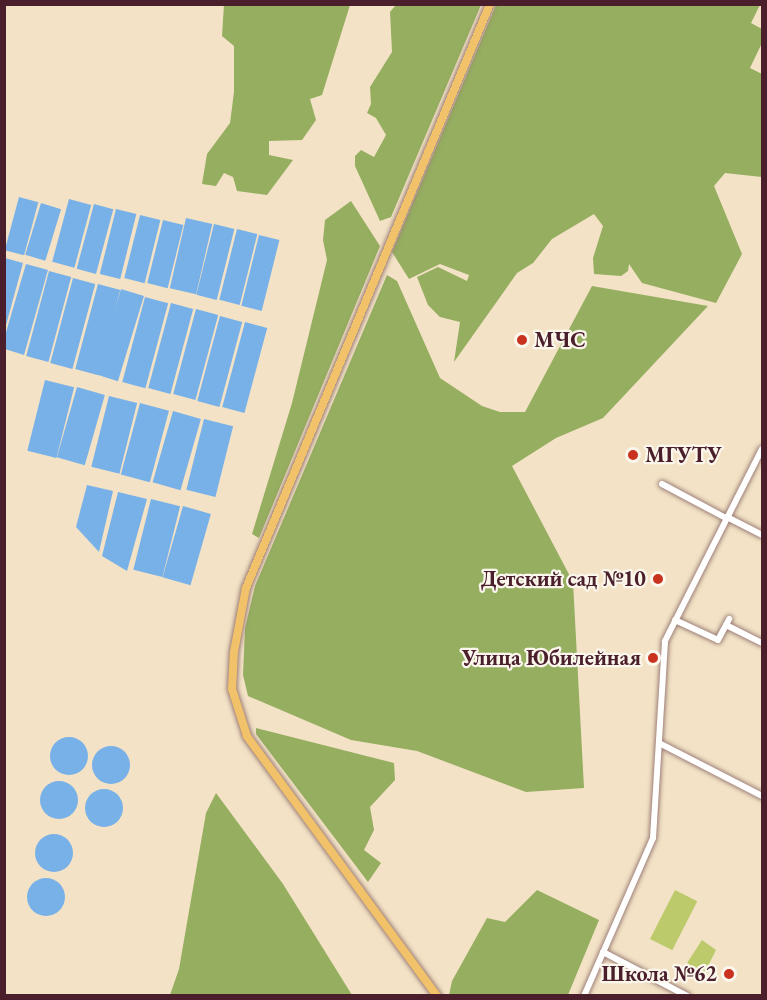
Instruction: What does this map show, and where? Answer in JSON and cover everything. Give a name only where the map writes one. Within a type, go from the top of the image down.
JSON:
[{"type":"main road","points":[[436,996],[247,736],[232,690],[234,652],[250,578],[490,4]]},
{"type":"street","points":[[584,996],[653,838],[661,744],[663,648],[762,449]]},
{"type":"street","points":[[662,484],[762,536]]},
{"type":"street","points":[[675,620],[718,640],[728,622],[762,643]]},
{"type":"street","points":[[661,744],[762,796]]},
{"type":"street","points":[[603,952],[687,996]]},
{"type":"green space","points":[[224,4],[350,5],[322,95],[310,99],[316,120],[302,140],[269,141],[269,155],[293,160],[267,195],[237,191],[233,177],[224,173],[216,186],[202,184],[207,154],[230,123],[234,92],[234,46],[222,36]]},
{"type":"green space","points":[[396,5],[481,5],[391,217],[380,221],[355,166],[355,156],[361,150],[374,157],[386,135],[376,118],[367,113],[371,104],[370,87],[392,52],[390,12]]},
{"type":"green space","points":[[496,5],[760,5],[751,23],[762,29],[762,43],[750,68],[762,74],[762,177],[725,173],[714,186],[742,254],[716,303],[642,283],[629,264],[628,271],[621,276],[594,274],[593,258],[603,226],[594,214],[552,239],[533,263],[517,273],[454,362],[460,322],[440,317],[428,305],[417,277],[438,267],[467,281],[469,275],[440,264],[409,279],[392,252]]},
{"type":"green space","points":[[351,201],[380,246],[259,538],[252,534],[292,403],[327,260],[323,240],[325,220]]},
{"type":"green space","points":[[387,275],[397,281],[440,378],[482,406],[500,412],[525,412],[592,286],[708,306],[603,418],[556,438],[512,466],[573,582],[584,788],[526,792],[417,751],[351,740],[248,696],[243,675],[245,628],[255,586]]},
{"type":"green space","points":[[256,728],[394,763],[395,780],[370,807],[374,830],[364,850],[381,863],[368,882],[256,734]]},
{"type":"green space","points":[[216,793],[283,884],[352,995],[170,995],[179,969],[206,813]]},
{"type":"green space","points":[[537,890],[599,920],[568,995],[449,995],[452,981],[487,918],[505,922]]},
{"type":"green space","points":[[675,890],[697,901],[672,950],[650,939]]},
{"type":"green space","points":[[702,940],[716,950],[704,974],[687,963]]},
{"type":"water","points":[[19,197],[38,202],[24,255],[5,250]]},
{"type":"water","points":[[69,199],[91,205],[74,268],[52,262]]},
{"type":"water","points":[[41,203],[61,209],[45,261],[25,255]]},
{"type":"water","points":[[94,204],[113,209],[96,274],[77,269]]},
{"type":"water","points":[[116,209],[136,214],[120,279],[100,274]]},
{"type":"water","points":[[140,215],[160,220],[145,283],[124,278]]},
{"type":"water","points":[[186,218],[212,224],[196,294],[170,288]]},
{"type":"water","points":[[163,220],[183,225],[168,288],[147,283]]},
{"type":"water","points":[[214,224],[234,229],[217,300],[196,295]]},
{"type":"water","points":[[237,229],[257,234],[240,305],[219,300]]},
{"type":"water","points":[[259,235],[279,240],[262,311],[241,306]]},
{"type":"water","points":[[4,258],[23,263],[5,329]]},
{"type":"water","points":[[26,264],[48,270],[24,355],[5,349],[4,339]]},
{"type":"water","points":[[49,271],[71,277],[48,362],[26,356]]},
{"type":"water","points":[[73,278],[95,284],[72,369],[50,363]]},
{"type":"water","points":[[98,284],[120,290],[97,375],[75,369]]},
{"type":"water","points":[[121,289],[144,296],[118,381],[95,374]]},
{"type":"water","points":[[145,297],[168,303],[145,388],[122,382]]},
{"type":"water","points":[[171,303],[193,309],[170,394],[148,388]]},
{"type":"water","points":[[196,309],[218,315],[195,400],[173,394]]},
{"type":"water","points":[[220,316],[242,322],[219,407],[197,401]]},
{"type":"water","points":[[245,322],[267,328],[244,413],[222,407]]},
{"type":"water","points":[[45,380],[74,387],[56,458],[27,451]]},
{"type":"water","points":[[77,387],[105,395],[85,465],[57,457]]},
{"type":"water","points":[[109,396],[137,403],[119,474],[91,467]]},
{"type":"water","points":[[140,403],[169,411],[150,482],[121,474]]},
{"type":"water","points":[[173,411],[201,419],[180,490],[153,482]]},
{"type":"water","points":[[204,419],[233,426],[215,497],[186,490]]},
{"type":"water","points":[[87,485],[113,491],[99,552],[76,527]]},
{"type":"water","points":[[118,492],[147,499],[127,571],[102,556]]},
{"type":"water","points":[[151,499],[180,506],[162,577],[133,570]]},
{"type":"water","points":[[183,506],[211,514],[190,585],[163,577]]},
{"type":"water","points":[[69,737],[82,743],[88,756],[82,769],[69,775],[56,769],[50,756],[56,743]]},
{"type":"water","points":[[111,746],[124,752],[130,765],[124,778],[111,784],[98,778],[92,765],[98,752]]},
{"type":"water","points":[[59,781],[72,787],[78,800],[72,813],[59,819],[46,813],[40,800],[46,787]]},
{"type":"water","points":[[104,789],[117,795],[123,808],[117,821],[104,827],[91,821],[85,808],[91,795]]},
{"type":"water","points":[[54,834],[67,840],[73,853],[67,866],[54,872],[41,866],[35,853],[41,840]]},
{"type":"water","points":[[46,878],[59,884],[65,897],[59,910],[46,916],[33,910],[27,897],[33,884]]},
{"type":"place","name":"МЧС","points":[[522,340]]},
{"type":"place","name":"МГУТУ","points":[[633,455]]},
{"type":"place","name":"Детский сад №10","points":[[658,579]]},
{"type":"place","name":"Улица Юбилейная","points":[[653,658]]},
{"type":"place","name":"Школа №62","points":[[729,974]]}]
